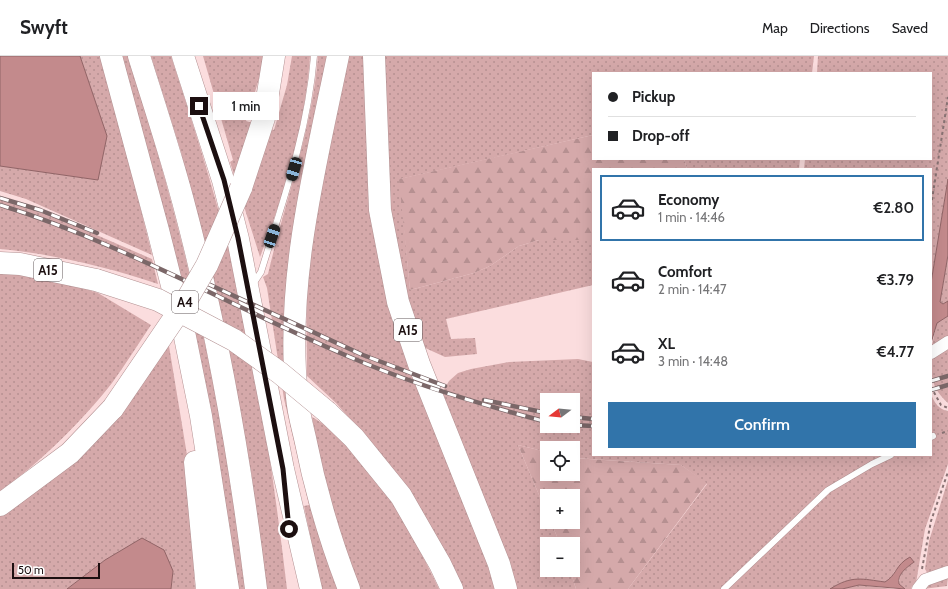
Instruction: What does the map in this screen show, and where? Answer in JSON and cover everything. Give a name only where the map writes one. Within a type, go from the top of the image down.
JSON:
[{"type":"highway","points":[[111,56],[185,337],[202,424],[228,589]]},
{"type":"highway","points":[[139,56],[183,201],[217,349],[234,438],[256,589]]},
{"type":"highway","points":[[183,56],[224,180],[238,238],[283,469],[311,589]]},
{"type":"highway","name":"A4","points":[[0,505],[70,453],[113,408],[186,301],[206,265],[241,188],[264,118],[274,56]]},
{"type":"highway","points":[[338,56],[315,166],[303,235],[296,288],[295,353],[297,397],[311,467],[337,558],[349,589]]},
{"type":"highway","name":"A15","points":[[374,56],[380,210],[398,302],[419,364],[499,564],[506,589]]},
{"type":"highway","name":"A15","points":[[0,262],[20,264],[96,280],[158,300],[234,340],[280,373],[327,412],[354,438],[401,496],[440,564],[452,589]]},
{"type":"highway","points":[[185,337],[207,589]]},
{"type":"highway","points":[[283,469],[296,589]]},
{"type":"street","points":[[932,352],[948,342]]},
{"type":"street","points":[[922,584],[948,572]]},
{"type":"lane","points":[[248,291],[261,272],[294,169],[309,98],[314,56]]},
{"type":"lane","points":[[724,589],[828,490],[872,464],[889,456]]},
{"type":"path","points":[[932,200],[948,97]]},
{"type":"path","points":[[932,389],[941,406],[948,408]]},
{"type":"path","points":[[922,584],[921,573],[926,542],[948,472]]},
{"type":"green space","points":[[0,56],[101,56],[108,76],[152,255],[26,199],[0,191]]},
{"type":"green space","points":[[118,56],[130,56],[183,248],[203,332],[220,418],[246,589],[233,589]]},
{"type":"green space","points":[[151,56],[171,56],[203,158],[232,262],[250,343],[271,466],[287,589],[267,589],[251,471],[181,152]]},
{"type":"green space","points":[[203,56],[266,56],[246,121],[274,130],[287,85],[292,56],[310,56],[304,108],[299,133],[278,208],[260,257],[230,162],[233,160]]},
{"type":"green space","points":[[318,56],[334,56],[292,347],[345,589],[321,589],[304,506],[309,505],[284,399],[267,288],[263,277],[268,274],[304,139],[315,84]]},
{"type":"green space","points":[[349,56],[369,56],[379,230],[500,589],[460,589],[368,440],[336,403],[307,376],[307,296],[312,243],[321,189]]},
{"type":"green space","points":[[383,56],[814,56],[812,72],[592,72],[592,135],[400,179],[410,290],[474,273],[490,266],[519,246],[539,240],[592,240],[592,285],[446,319],[451,339],[475,338],[477,354],[445,357],[421,346],[407,297],[394,232],[390,203]]},
{"type":"green space","points":[[818,56],[948,56],[948,179],[932,277],[932,168],[804,168],[805,160],[932,160],[932,72],[817,72]]},
{"type":"green space","points":[[592,135],[592,160],[684,160],[687,168],[592,168],[592,240],[539,240],[519,246],[490,266],[474,273],[410,290],[399,179]]},
{"type":"green space","points":[[684,160],[800,160],[799,168],[687,168]]},
{"type":"green space","points":[[0,198],[48,214],[152,259],[158,284],[80,262],[40,254],[0,249]]},
{"type":"green space","points":[[948,255],[948,301],[943,304],[940,302]]},
{"type":"green space","points":[[0,272],[53,279],[98,293],[151,325],[112,383],[87,412],[45,455],[0,491]]},
{"type":"green space","points":[[948,316],[948,339],[932,348],[932,345],[937,323]]},
{"type":"green space","points":[[168,340],[188,461],[195,589],[171,589],[173,571],[105,560],[67,589],[0,589],[0,515]]},
{"type":"green space","points":[[948,347],[948,403],[939,393],[934,383],[932,377],[932,356]]},
{"type":"green space","points":[[578,359],[592,362],[592,456],[932,456],[932,396],[937,405],[948,411],[948,464],[925,529],[916,583],[911,589],[905,589],[899,584],[901,572],[914,562],[910,557],[894,572],[891,579],[885,583],[870,580],[851,580],[830,589],[628,589],[707,484],[681,465],[580,458],[580,441],[540,441],[540,450],[518,445],[540,497],[540,529],[554,529],[557,537],[540,537],[540,577],[572,577],[576,589],[514,589],[439,398],[449,381],[458,373],[509,362]]},
{"type":"green space","points":[[312,417],[332,431],[351,449],[369,470],[386,494],[416,543],[439,589],[359,589],[332,504]]},
{"type":"green space","points":[[518,445],[540,450],[540,481],[580,481],[580,458],[681,465],[707,483],[628,589],[576,589],[572,577],[580,577],[580,537],[557,537],[554,529],[580,529],[580,489],[540,489],[540,497]]},
{"type":"green space","points":[[948,480],[948,569],[929,576],[925,569],[929,541]]},
{"type":"green space","points":[[948,577],[947,586],[923,589],[923,587]]},
{"type":"green space","points":[[859,585],[894,589],[842,589]]},
{"type":"shaded area","points":[[0,56],[80,56],[107,136],[98,180],[0,166]]},
{"type":"shaded area","points":[[948,179],[948,255],[940,302],[943,304],[948,301],[948,316],[937,323],[932,340],[932,277]]},
{"type":"shaded area","points":[[142,538],[164,550],[173,571],[171,589],[67,589],[105,560]]},
{"type":"shaded area","points":[[910,557],[914,562],[899,577],[899,584],[905,589],[859,585],[842,589],[830,589],[845,582],[857,579],[885,582],[892,576],[901,563]]},
{"type":"railway","points":[[0,198],[40,210],[97,233]]},
{"type":"railway","points":[[0,205],[46,221],[136,258],[312,341],[357,360],[403,378],[451,394],[540,420]]},
{"type":"railway","points":[[206,283],[363,355],[445,386]]},
{"type":"railway","points":[[932,381],[948,376]]},
{"type":"railway","points":[[932,390],[948,385]]},
{"type":"railway","points":[[484,400],[540,412]]},
{"type":"railway","points":[[580,418],[592,419]]},
{"type":"railway","points":[[580,425],[592,426]]},
{"type":"route","points":[[199,106],[224,180],[238,238],[283,469],[289,529]]}]
